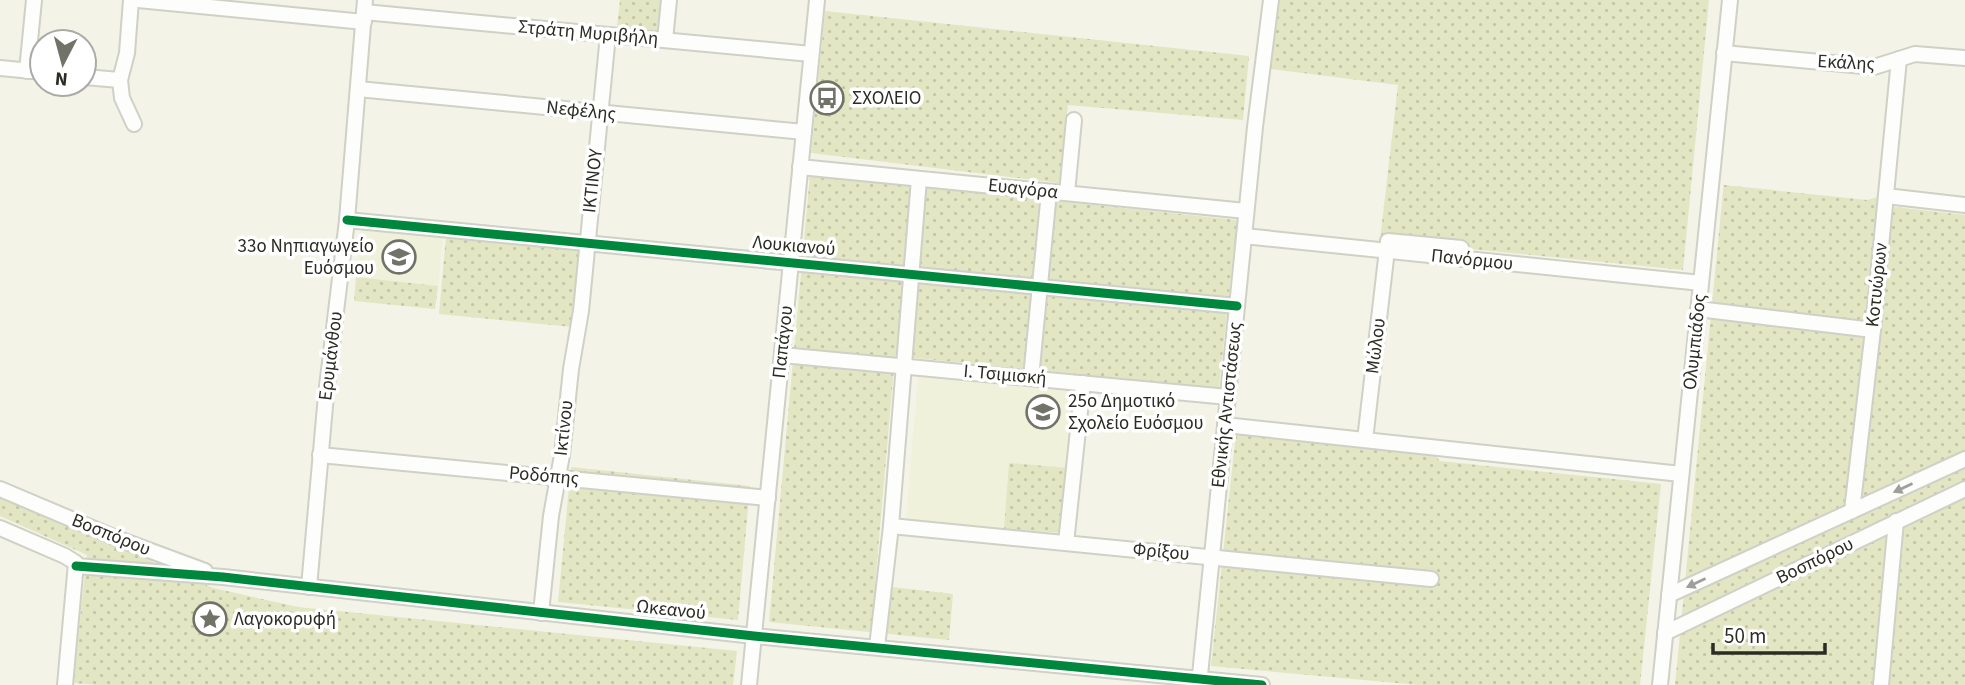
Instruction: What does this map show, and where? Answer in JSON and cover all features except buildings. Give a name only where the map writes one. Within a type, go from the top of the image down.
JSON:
[{"type":"street","points":[[0,68],[26,71],[34,0]]},
{"type":"street","points":[[131,0],[127,53],[120,80],[121,98],[134,124]]},
{"type":"street","name":"Στράτη Μυριβήλη","points":[[138,0],[364,11],[811,54]]},
{"type":"street","points":[[665,40],[669,0]]},
{"type":"street","name":"Παπάγου","points":[[750,685],[817,0]]},
{"type":"street","name":"Εθνικής Αντιστάσεως","points":[[1199,682],[1271,0]]},
{"type":"street","name":"Ολυμπιάδος","points":[[1660,685],[1731,0]]},
{"type":"street","name":"Ερυμάνθου","points":[[309,587],[320,456],[347,220],[364,11]]},
{"type":"street","name":"ΙΚΤΙΝΟΥ","points":[[587,244],[608,35]]},
{"type":"street","name":"Εκάλης","points":[[1724,53],[1874,68],[1920,54],[1965,58]]},
{"type":"street","name":"Κοτυώρων","points":[[1852,511],[1873,330],[1899,59]]},
{"type":"street","points":[[98,78],[120,80]]},
{"type":"street","name":"Νεφέλης","points":[[358,89],[804,132]]},
{"type":"street","points":[[1067,194],[1074,120]]},
{"type":"street","name":"Ευαγόρα","points":[[800,167],[1247,211]]},
{"type":"street","points":[[877,647],[891,527],[919,179]]},
{"type":"street","points":[[1031,377],[1049,192]]},
{"type":"street","points":[[1886,196],[1965,205]]},
{"type":"street","name":"Λουκιανού","points":[[347,220],[1237,306]]},
{"type":"street","name":"Πανόρμου","points":[[1244,236],[1701,284]]},
{"type":"street","name":"Ικτίνου","points":[[541,613],[572,355],[581,311],[587,244]]},
{"type":"street","name":"Μώλου","points":[[1365,440],[1387,252]]},
{"type":"street","points":[[1698,309],[1873,330]]},
{"type":"street","name":"Ι. Τσιμισκή","points":[[782,355],[1228,397]]},
{"type":"street","points":[[1066,543],[1083,383]]},
{"type":"street","points":[[1225,425],[1681,474]]},
{"type":"street","name":"Ροδόπης","points":[[320,456],[768,498]]},
{"type":"street","name":"Βοσπόρου","points":[[1669,595],[1965,459]]},
{"type":"street","name":"Βοσπόρου","points":[[0,489],[116,538],[223,577]]},
{"type":"street","name":"Βοσπόρου","points":[[1665,633],[1965,489]]},
{"type":"street","points":[[1881,685],[1896,521]]},
{"type":"street","name":"Φρίξου","points":[[891,527],[1431,579]]},
{"type":"street","name":"Βοσπόρου","points":[[0,528],[71,561]]},
{"type":"street","points":[[65,685],[71,561]]},
{"type":"street","name":"Ωκεανού","points":[[71,561],[754,636],[1199,682],[1262,685]]},
{"type":"shaded area","points":[[620,0],[665,0],[662,31],[617,27]]},
{"type":"shaded area","points":[[1278,0],[1709,0],[1683,270],[1380,240],[1398,85],[1271,69]]},
{"type":"shaded area","points":[[825,11],[1249,56],[1243,120],[1068,105],[1059,183],[811,153]]},
{"type":"shaded area","points":[[810,175],[1237,220],[1219,388],[895,356],[875,585],[953,594],[949,640],[769,622]]},
{"type":"shaded area","points":[[1724,181],[1724,185],[1867,200],[1878,197],[1878,205],[1965,215],[1965,685],[1675,685]]},
{"type":"shaded area","name":"33ο Νηπιαγωγείο Ευόσμου","points":[[361,229],[443,237],[438,286],[356,277]]},
{"type":"shaded area","points":[[446,236],[581,250],[573,327],[439,314]]},
{"type":"shaded area","points":[[356,277],[438,286],[435,309],[354,301]]},
{"type":"shaded area","points":[[918,377],[1074,392],[1068,468],[1009,464],[1004,529],[906,519]]},
{"type":"shaded area","points":[[1236,432],[1431,451],[1440,461],[1661,484],[1640,685],[1419,685],[1211,666]]},
{"type":"shaded area","points":[[1009,463],[1068,468],[1063,533],[1004,529]]},
{"type":"shaded area","points":[[571,467],[750,486],[738,620],[558,602]]},
{"type":"shaded area","points":[[0,495],[213,588],[298,607],[737,651],[733,685],[73,683],[87,555],[0,516]]},
{"type":"cycle path","points":[[347,220],[1237,306]]},
{"type":"cycle path","points":[[76,566],[223,577],[754,636],[1262,685]]},
{"type":"place","name":"ΣΧΟΛΕΙΟ","points":[[827,98]]},
{"type":"place","name":"33ο Νηπιαγωγείο Ευόσμου","points":[[399,257]]},
{"type":"place","name":"25ο Δημοτικό Σχολείο Ευόσμου","points":[[1043,412]]},
{"type":"place","name":"Λαγοκορυφή","points":[[210,619]]}]
